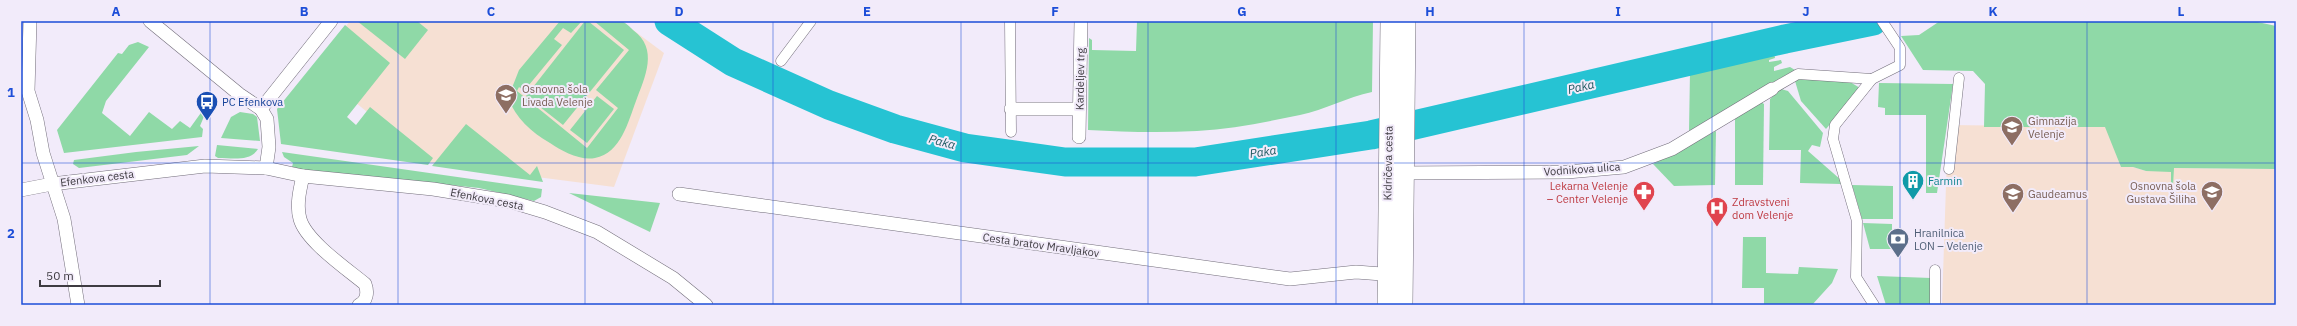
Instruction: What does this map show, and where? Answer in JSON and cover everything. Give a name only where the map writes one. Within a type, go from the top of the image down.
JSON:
[{"type":"main road","name":"Kidričeva cesta","points":[[1390,21],[1397,107]]},
{"type":"main road","name":"Kidričeva cesta","points":[[1387,305],[1395,275],[1397,107],[1406,21]]},
{"type":"main road","name":"Kidričeva cesta","points":[[1395,275],[1403,305]]},
{"type":"street","points":[[21,190],[52,184],[28,90],[30,21]]},
{"type":"street","points":[[150,21],[239,94],[261,109],[267,119],[269,147],[266,168]]},
{"type":"street","points":[[261,109],[331,21]]},
{"type":"street","points":[[781,61],[811,21]]},
{"type":"street","points":[[1010,21],[1011,132]]},
{"type":"street","name":"Kardeljev trg","points":[[1079,137],[1081,21]]},
{"type":"street","points":[[1874,305],[1856,277],[1857,221],[1833,139],[1835,125],[1872,79],[1900,66],[1900,48],[1882,21]]},
{"type":"street","name":"Vodnikova ulica","points":[[1396,173],[1567,172],[1624,167],[1672,149],[1798,74],[1872,79]]},
{"type":"street","points":[[1949,169],[1960,78]]},
{"type":"street","points":[[1010,108],[1079,109]]},
{"type":"street","name":"Efenkova cesta","points":[[78,305],[64,219],[52,184],[205,166],[266,168],[303,176],[433,189],[508,201],[545,212],[597,232],[673,278],[706,305]]},
{"type":"street","points":[[303,176],[298,205],[300,219],[307,233],[320,246],[365,284],[367,289],[366,297],[359,305]]},
{"type":"street","name":"Cesta bratov Mravljakov","points":[[679,194],[1290,279],[1356,272],[1395,275]]},
{"type":"street","points":[[1935,270],[1935,305]]},
{"type":"shaded area","name":"Osnovna šola Livada Velenje","points":[[350,21],[621,21],[664,53],[614,187],[430,163],[313,68]]},
{"type":"shaded area","points":[[1948,125],[2106,127],[2121,167],[2133,167],[2146,171],[2174,168],[2276,169],[2276,305],[1942,305]]},
{"type":"green space","points":[[618,20],[623,22],[641,38],[646,46],[648,64],[646,73],[622,136],[611,150],[604,155],[595,158],[589,159],[571,155],[543,139],[525,124],[515,112],[508,98],[519,70],[560,21],[582,21],[571,33],[563,28],[554,39],[562,45],[524,91],[519,87],[517,91],[587,148],[618,108],[596,90],[629,50],[594,21]]},
{"type":"green space","points":[[357,21],[417,21],[428,30],[405,59]]},
{"type":"green space","points":[[585,21],[588,21],[624,50],[563,125],[526,96]]},
{"type":"green space","points":[[1137,21],[1373,21],[1372,92],[1309,113],[1262,123],[1223,129],[1170,132],[1088,130],[1089,38],[1092,40],[1092,50],[1136,51]]},
{"type":"green space","points":[[1940,21],[2253,21],[2276,26],[2276,191],[2275,169],[2174,168],[2173,186],[2171,186],[2171,172],[2146,171],[2133,167],[2121,167],[2105,127],[1984,127],[1985,84],[1973,71],[1923,70],[1901,36],[1919,35]]},
{"type":"green space","points":[[345,25],[390,63],[347,117],[356,125],[370,107],[433,158],[428,165],[281,144],[277,109]]},
{"type":"green space","points":[[138,42],[149,47],[106,101],[102,113],[130,136],[149,112],[172,129],[180,121],[190,128],[208,103],[210,113],[205,114],[200,126],[203,129],[202,137],[64,153],[57,130],[118,53],[122,54],[129,45]]},
{"type":"green space","points":[[1774,53],[1775,58],[1769,60],[1769,62],[1781,60],[1782,63],[1774,67],[1774,71],[1790,67],[1795,70],[1689,131],[1690,72]]},
{"type":"green space","points":[[1800,77],[1850,82],[1860,88],[1826,129],[1801,101],[1795,81]]},
{"type":"green space","points":[[1879,83],[1953,84],[1937,193],[1926,193],[1926,115],[1885,115],[1885,108],[1878,107]]},
{"type":"green space","points":[[1781,89],[1788,91],[1823,133],[1820,147],[1812,145],[1808,151],[1841,180],[1841,184],[1800,183],[1801,150],[1769,150],[1770,99]]},
{"type":"green space","points":[[597,96],[614,109],[587,143],[570,130]]},
{"type":"green space","points":[[1761,102],[1764,104],[1763,185],[1735,185],[1735,118]]},
{"type":"green space","points":[[240,112],[253,114],[257,117],[260,141],[221,138],[231,117]]},
{"type":"green space","points":[[466,124],[530,175],[537,166],[543,182],[432,166]]},
{"type":"green space","points":[[1716,131],[1715,185],[1674,186],[1653,164]]},
{"type":"green space","points":[[217,145],[258,149],[255,153],[246,158],[218,158],[215,156]]},
{"type":"green space","points":[[199,146],[187,155],[79,168],[73,164],[74,160]]},
{"type":"green space","points":[[282,152],[542,189],[541,197],[534,201],[479,188],[305,170],[292,167],[293,163],[284,157]]},
{"type":"green space","points":[[1852,185],[1893,186],[1893,219],[1862,219]]},
{"type":"green space","points":[[569,193],[660,203],[650,232]]},
{"type":"green space","points":[[1863,223],[1892,224],[1892,249],[1870,249]]},
{"type":"green space","points":[[1743,237],[1766,237],[1766,273],[1798,274],[1799,267],[1838,269],[1832,283],[1812,305],[1764,305],[1764,288],[1742,288]]},
{"type":"green space","points":[[1877,276],[1931,278],[1930,305],[1886,305]]},
{"type":"waterway","name":"Paka","points":[[669,21],[733,62],[829,105],[895,129],[965,148],[1065,162],[1195,162],[1371,135],[1785,39],[1873,21]]},
{"type":"place","name":"Osnovna šola Livada Velenje","points":[[506,114]]},
{"type":"place","name":"PC Efenkova","points":[[207,122]]},
{"type":"place","name":"Gimnazija Velenje","points":[[2012,146]]},
{"type":"place","name":"Farmin","points":[[1913,200]]},
{"type":"place","name":"Lekarna Velenje – Center Velenje","points":[[1644,212]]},
{"type":"place","name":"Osnovna šola Gustava Šiliha","points":[[2212,212]]},
{"type":"place","name":"Gaudeamus","points":[[2013,214]]},
{"type":"place","name":"Zdravstveni dom Velenje","points":[[1717,228]]},
{"type":"place","name":"Hranilnica LON – Velenje","points":[[1898,258]]}]
